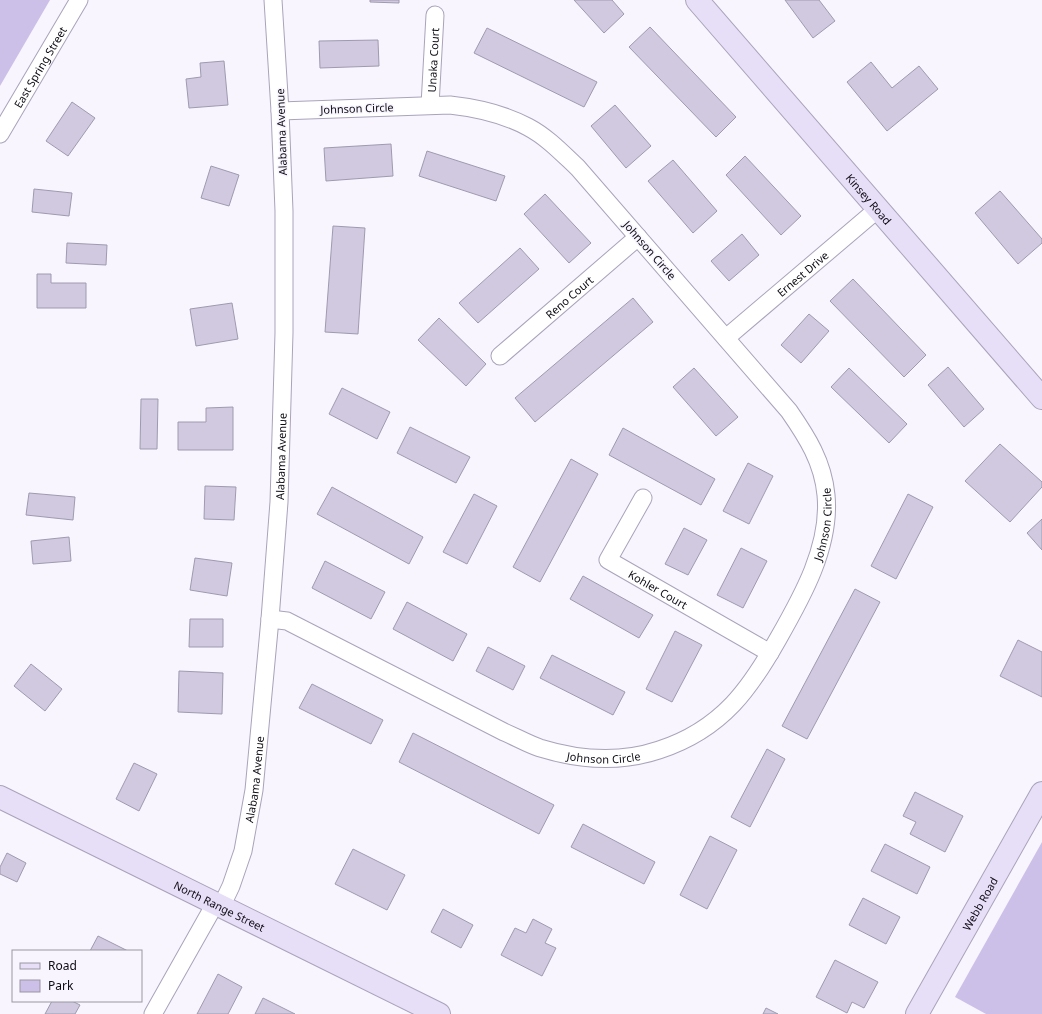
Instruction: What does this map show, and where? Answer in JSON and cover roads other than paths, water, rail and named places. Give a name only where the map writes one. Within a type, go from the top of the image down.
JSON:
[{"type":"street","name":"East Spring Street","points":[[0,134],[79,0]]},
{"type":"street","name":"Alabama Avenue","points":[[153,1014],[218,905],[231,886],[243,851],[254,790],[279,502],[284,333],[284,211],[280,111],[273,0]]},
{"type":"street","name":"Kinsey Road","points":[[699,1],[1042,398]]},
{"type":"street","name":"Unaka Court","points":[[430,105],[435,15]]},
{"type":"street","name":"Johnson Circle","points":[[270,619],[287,621],[511,735],[540,747],[573,756],[602,759],[635,756],[659,750],[686,739],[711,724],[733,704],[752,681],[789,620],[810,579],[820,549],[826,524],[827,497],[824,475],[815,453],[789,411],[578,168],[551,143],[528,127],[508,118],[469,107],[430,105],[280,111]]},
{"type":"street","name":"Ernest Drive","points":[[726,338],[879,208]]},
{"type":"street","name":"Reno Court","points":[[500,356],[638,237]]},
{"type":"street","name":"Kohler Court","points":[[643,498],[608,560],[770,653]]},
{"type":"street","name":"Webb Road","points":[[917,1014],[1042,793]]},
{"type":"street","name":"North Range Street","points":[[0,797],[439,1014]]}]
